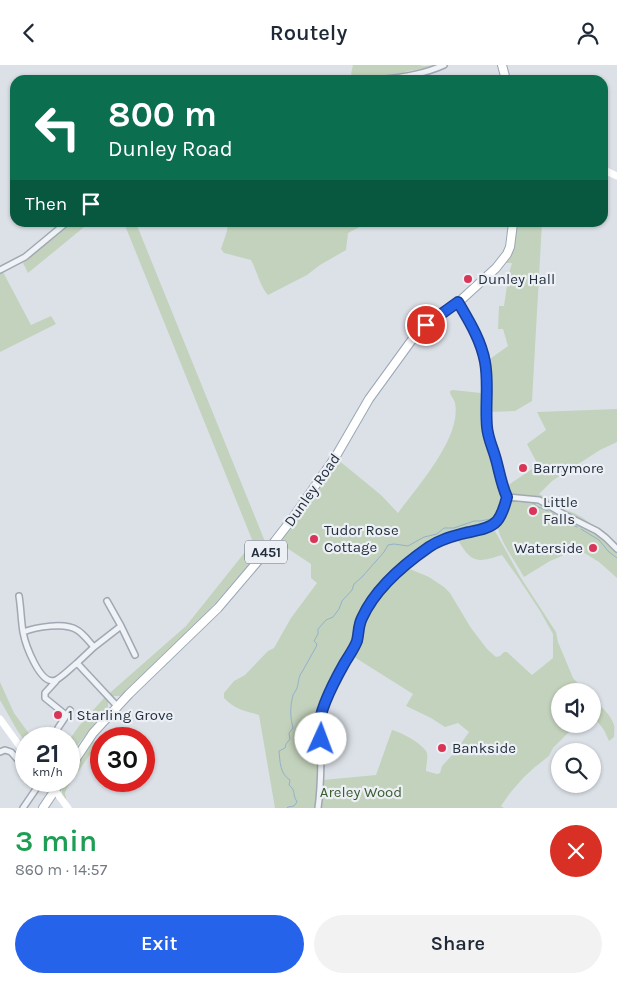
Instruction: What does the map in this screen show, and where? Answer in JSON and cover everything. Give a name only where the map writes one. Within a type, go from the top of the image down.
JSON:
[{"type":"main road","name":"Dunley Road","points":[[80,752],[93,733],[117,706],[218,608],[261,558],[314,488],[336,456],[369,399],[414,337],[426,325],[458,302],[496,268],[507,254],[512,238],[513,227]]},
{"type":"main road","points":[[0,719],[15,740]]},
{"type":"main road","points":[[43,808],[54,792]]},
{"type":"main road","points":[[56,792],[68,808]]},
{"type":"street","points":[[411,75],[444,65]]},
{"type":"street","points":[[0,270],[25,257],[61,227]]},
{"type":"street","points":[[318,808],[321,777],[319,729],[321,718],[336,681],[354,646],[360,623],[366,611],[382,587],[429,547],[454,535],[494,524],[500,516],[507,497],[489,440],[486,412],[486,375],[481,348],[458,302]]},
{"type":"street","points":[[507,497],[539,500],[596,531],[617,549]]},
{"type":"street","points":[[19,596],[23,632],[29,650],[45,679],[56,681]]},
{"type":"street","points":[[107,601],[135,655]]},
{"type":"street","points":[[23,632],[34,628],[67,627],[77,630],[94,647]]},
{"type":"street","points":[[66,715],[44,698],[45,693],[94,647],[121,627]]},
{"type":"street","points":[[77,663],[117,706]]},
{"type":"street","points":[[59,727],[70,710]]},
{"type":"street","points":[[0,752],[2,750],[8,751],[15,756]]},
{"type":"street","points":[[23,808],[34,792]]},
{"type":"green space","points":[[353,65],[436,65],[398,75],[351,74]]},
{"type":"green space","points":[[66,227],[84,227],[28,273],[23,263]]},
{"type":"green space","points":[[126,227],[138,227],[266,544],[205,615],[126,692],[121,696],[113,696],[108,701],[108,707],[92,727],[90,727],[80,742],[80,727],[78,727],[104,698],[186,626],[253,542]]},
{"type":"green space","points":[[228,227],[359,227],[348,233],[346,250],[307,275],[268,295],[251,260],[224,253],[221,249]]},
{"type":"green space","points":[[515,227],[542,227],[532,401],[515,411],[488,412],[487,361],[508,346],[503,329],[498,329],[499,306],[504,306],[512,263],[505,263]]},
{"type":"green space","points":[[3,272],[31,325],[51,316],[56,324],[0,352],[0,274]]},
{"type":"green space","points":[[450,391],[484,395],[485,433],[503,495],[499,512],[490,524],[431,543],[398,569],[362,614],[357,623],[354,643],[328,692],[317,723],[319,763],[316,808],[275,808],[259,715],[232,705],[224,698],[224,693],[234,681],[245,675],[268,651],[274,648],[291,618],[317,583],[311,578],[311,564],[278,542],[337,459],[381,495],[398,513],[437,461],[452,431],[455,403]]},
{"type":"green space","points":[[617,409],[617,442],[600,450],[552,481],[539,494],[562,509],[583,518],[600,531],[540,498],[508,495],[507,486],[538,465],[527,444],[546,430],[537,412]]},
{"type":"green space","points":[[509,501],[533,502],[601,536],[617,552],[617,578],[599,562],[583,552],[564,555],[524,577],[505,545],[498,527],[500,517]]},
{"type":"green space","name":"Areley Wood","points":[[489,529],[495,531],[521,578],[556,632],[558,642],[573,678],[578,683],[551,683],[551,733],[568,733],[558,743],[551,743],[549,756],[524,777],[510,793],[501,806],[504,808],[320,808],[323,780],[376,775],[392,730],[411,738],[420,745],[427,755],[426,771],[437,774],[440,773],[442,766],[469,732],[458,723],[445,727],[406,706],[413,694],[351,655],[365,616],[387,584],[405,567],[429,577],[444,587],[450,593],[471,628],[487,649],[496,657],[507,652],[532,675],[553,658],[553,634],[540,611],[502,555],[479,560],[474,559],[466,552],[456,537]]},
{"type":"green space","points":[[0,682],[14,713],[24,727],[15,727],[0,700]]},
{"type":"green space","points":[[601,706],[613,721],[614,737],[609,741],[601,726]]},
{"type":"green space","points":[[90,746],[90,754],[80,769],[80,760]]},
{"type":"green space","points":[[62,792],[65,792],[67,803],[62,796]]},
{"type":"waterway","points":[[509,502],[534,503],[536,506],[548,511]]},
{"type":"waterway","points":[[553,514],[577,527]]},
{"type":"waterway","points":[[287,808],[294,806],[297,802],[289,785],[290,780],[282,771],[279,751],[285,748],[290,739],[289,733],[293,728],[291,720],[293,695],[300,676],[316,647],[317,644],[314,641],[318,634],[318,629],[326,620],[333,617],[342,601],[352,590],[354,584],[384,552],[388,545],[408,546],[424,537],[437,534],[444,528],[454,528],[497,516]]},
{"type":"waterway","points":[[581,529],[599,540],[617,558]]},
{"type":"place","name":"Dunley Hall","points":[[468,279]]},
{"type":"place","name":"Barrymore","points":[[523,468]]},
{"type":"place","name":"Little Falls","points":[[533,511]]},
{"type":"place","name":"Tudor Rose Cottage","points":[[314,539]]},
{"type":"place","name":"Waterside","points":[[593,548]]},
{"type":"place","name":"1 Starling Grove","points":[[58,715]]},
{"type":"place","name":"Bankside","points":[[442,748]]},
{"type":"route","points":[[321,739],[319,724],[322,711],[356,642],[361,619],[380,590],[401,569],[434,543],[454,535],[494,524],[500,516],[506,501],[507,497],[489,440],[486,412],[485,362],[474,332],[458,302],[426,325]]}]
